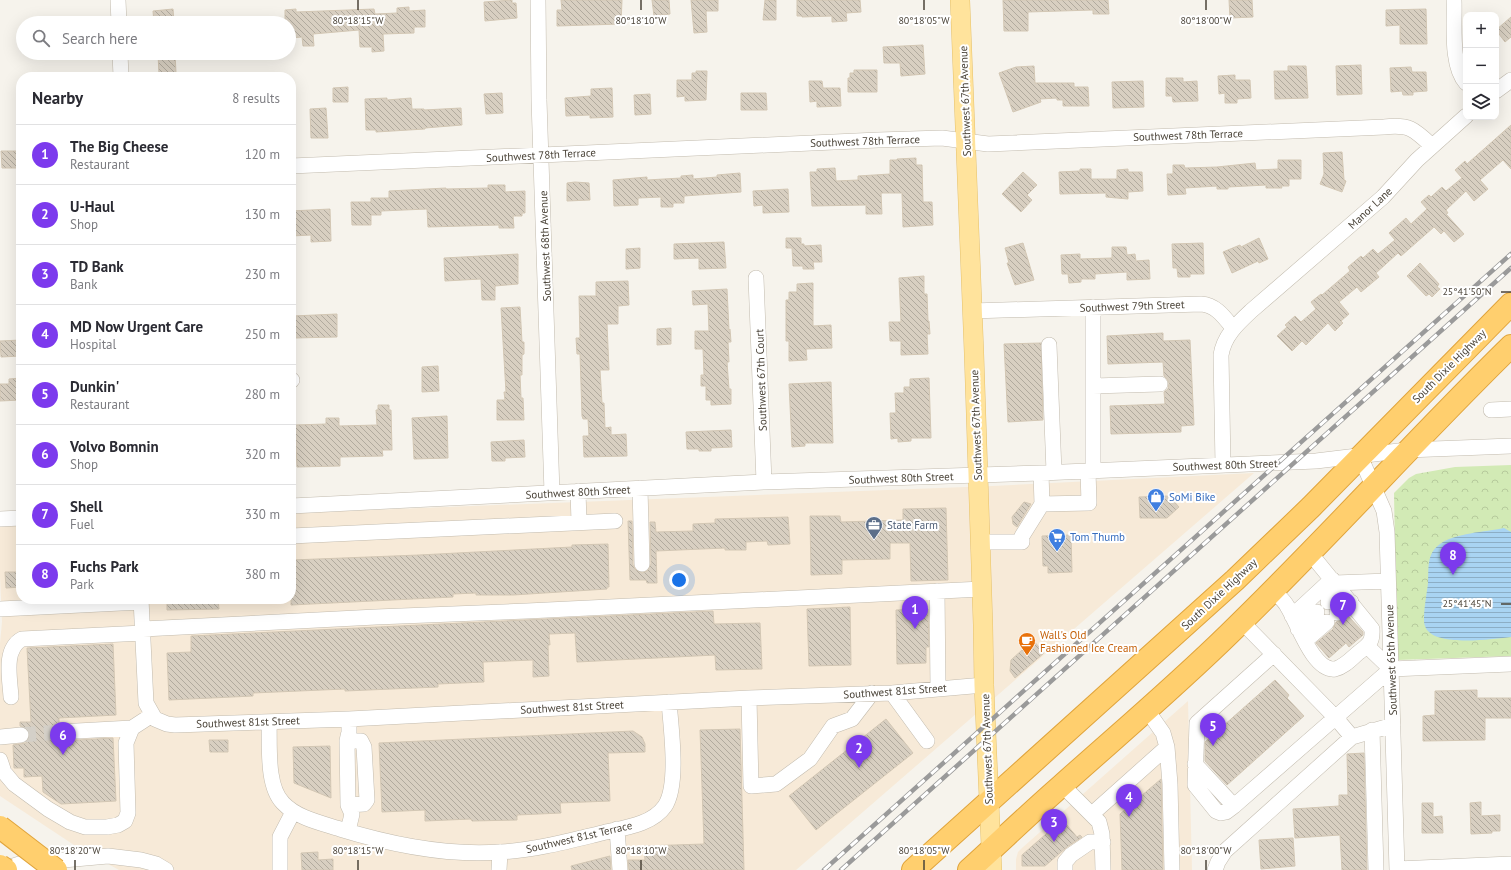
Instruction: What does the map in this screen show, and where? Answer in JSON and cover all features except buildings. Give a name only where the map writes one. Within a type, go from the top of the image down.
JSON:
[{"type":"highway","name":"South Dixie Highway","points":[[913,870],[1235,580],[1311,507],[1511,304]]},
{"type":"highway","points":[[969,870],[991,860],[1062,785],[1147,710],[1242,622],[1310,553],[1407,450],[1511,346]]},
{"type":"highway","points":[[0,828],[56,870]]},
{"type":"highway","points":[[0,866],[6,870]]},
{"type":"main road","name":"Southwest 67th Avenue","points":[[960,0],[967,141],[991,860]]},
{"type":"street","points":[[118,0],[119,16]]},
{"type":"street","name":"Southwest 68th Avenue","points":[[538,0],[539,100],[552,493]]},
{"type":"street","points":[[1454,0],[1456,63],[1463,79]]},
{"type":"street","points":[[120,60],[121,72]]},
{"type":"street","points":[[1499,89],[1511,80]]},
{"type":"street","name":"Manor Lane","points":[[1233,328],[1383,197],[1417,160],[1463,119]]},
{"type":"street","name":"Southwest 78th Terrace","points":[[296,166],[885,140],[942,138],[988,144],[1384,127],[1398,125],[1415,131],[1432,146]]},
{"type":"street","name":"Southwest 67th Court","points":[[756,278],[764,482]]},
{"type":"street","name":"Southwest 79th Street","points":[[972,312],[1206,304],[1217,309],[1233,328]]},
{"type":"street","points":[[1042,504],[1089,503],[1093,386],[1093,307]]},
{"type":"street","points":[[1224,465],[1221,355],[1225,341],[1233,328]]},
{"type":"street","points":[[980,542],[1022,542],[1022,536],[1042,504],[1048,473],[1049,345]]},
{"type":"street","points":[[1093,386],[1160,384]]},
{"type":"street","points":[[1491,410],[1511,408]]},
{"type":"street","name":"Southwest 80th Street","points":[[296,506],[764,482],[1048,473],[1316,461],[1407,450],[1511,446]]},
{"type":"street","name":"Southwest 65th Avenue","points":[[1360,456],[1384,511],[1387,538],[1397,869]]},
{"type":"street","points":[[640,488],[642,564]]},
{"type":"street","points":[[578,491],[579,522]]},
{"type":"street","points":[[0,519],[16,518]]},
{"type":"street","points":[[296,536],[615,521]]},
{"type":"street","points":[[1273,590],[1287,605],[1308,648],[1325,667],[1334,669],[1341,667],[1367,646],[1372,638],[1372,629],[1310,553]]},
{"type":"street","points":[[1298,629],[1336,584],[1388,581]]},
{"type":"street","points":[[1327,613],[1336,584]]},
{"type":"street","points":[[11,697],[11,650],[17,642],[22,639],[361,618],[982,589]]},
{"type":"street","points":[[937,591],[938,689]]},
{"type":"street","points":[[1298,629],[1350,602]]},
{"type":"street","points":[[0,608],[81,604]]},
{"type":"street","points":[[59,732],[132,728],[156,719],[146,703],[145,697],[141,604]]},
{"type":"street","points":[[1242,622],[1335,717],[1352,737]]},
{"type":"street","points":[[1367,646],[1391,668]]},
{"type":"street","points":[[1274,654],[1197,723],[1195,768],[1228,810],[1391,668],[1511,664]]},
{"type":"street","name":"Southwest 81st Street","points":[[156,719],[175,725],[349,719],[749,698],[892,693],[984,685]]},
{"type":"street","points":[[892,693],[927,741]]},
{"type":"street","points":[[749,698],[751,786],[776,784],[810,759],[833,726],[852,719],[872,694]]},
{"type":"street","name":"Southwest 81st Terrace","points":[[269,722],[272,783],[278,798],[293,812],[348,831],[412,846],[468,852],[500,852],[553,845],[617,829],[647,820],[658,814],[666,806],[673,785],[669,702]]},
{"type":"street","points":[[1147,710],[1163,733],[1167,747],[1172,870]]},
{"type":"street","points":[[348,831],[352,814],[348,805],[364,804],[367,800],[364,747],[361,741],[347,741],[349,719]]},
{"type":"street","points":[[1215,870],[1225,851],[1297,788],[1352,737],[1393,725]]},
{"type":"street","points":[[0,760],[4,772],[14,784],[48,809],[70,822],[85,827],[107,827],[118,825],[124,821],[128,812],[126,743],[132,728]]},
{"type":"street","points":[[1372,730],[1376,870]]},
{"type":"street","points":[[0,737],[21,735]]},
{"type":"street","points":[[1092,814],[1167,747]]},
{"type":"street","points":[[1062,785],[1099,822],[1102,842],[1103,870]]},
{"type":"street","points":[[280,870],[280,837],[293,812]]},
{"type":"street","points":[[617,829],[620,870]]},
{"type":"street","points":[[1064,870],[1066,862],[1071,855],[1090,842],[1102,842]]},
{"type":"street","points":[[499,870],[500,852]]},
{"type":"street","points":[[1,870],[19,864],[108,856],[141,860],[156,864],[166,870]]},
{"type":"street","points":[[1397,869],[1511,864]]},
{"type":"shaded area","points":[[1254,473],[796,870],[119,870],[74,845],[0,796],[0,643],[2,622],[0,524],[16,523],[16,604],[296,604],[296,513],[992,486]]},
{"type":"shaded area","points":[[1188,701],[1192,870],[1016,870],[1016,859],[1018,852],[1022,848]]},
{"type":"green space","points":[[1511,465],[1511,656],[1397,660],[1394,493],[1409,478],[1416,474],[1455,467]]},
{"type":"water","points":[[1504,528],[1511,532],[1511,637],[1478,640],[1451,640],[1430,633],[1425,626],[1424,617],[1429,562],[1432,552],[1440,544],[1454,537]]},
{"type":"tunnel","points":[[21,735],[59,732]]},
{"type":"railway","points":[[824,870],[1511,254]]},
{"type":"railway","points":[[841,870],[1511,268]]},
{"type":"place","name":"SoMi Bike","points":[[1156,512]]},
{"type":"place","name":"State Farm","points":[[874,540]]},
{"type":"place","name":"Tom Thumb","points":[[1057,552]]},
{"type":"place","name":"Fuchs Park","points":[[1453,575]]},
{"type":"place","name":"Shell","points":[[1343,625]]},
{"type":"place","name":"The Big Cheese","points":[[915,629]]},
{"type":"place","name":"Wall's Old Fashioned Ice Cream","points":[[1027,656]]},
{"type":"place","name":"Dunkin'","points":[[1213,746]]},
{"type":"place","name":"Volvo Bomnin","points":[[63,755]]},
{"type":"place","name":"U-Haul","points":[[859,768]]},
{"type":"place","name":"MD Now Urgent Care","points":[[1129,817]]},
{"type":"place","name":"TD Bank","points":[[1054,842]]}]
